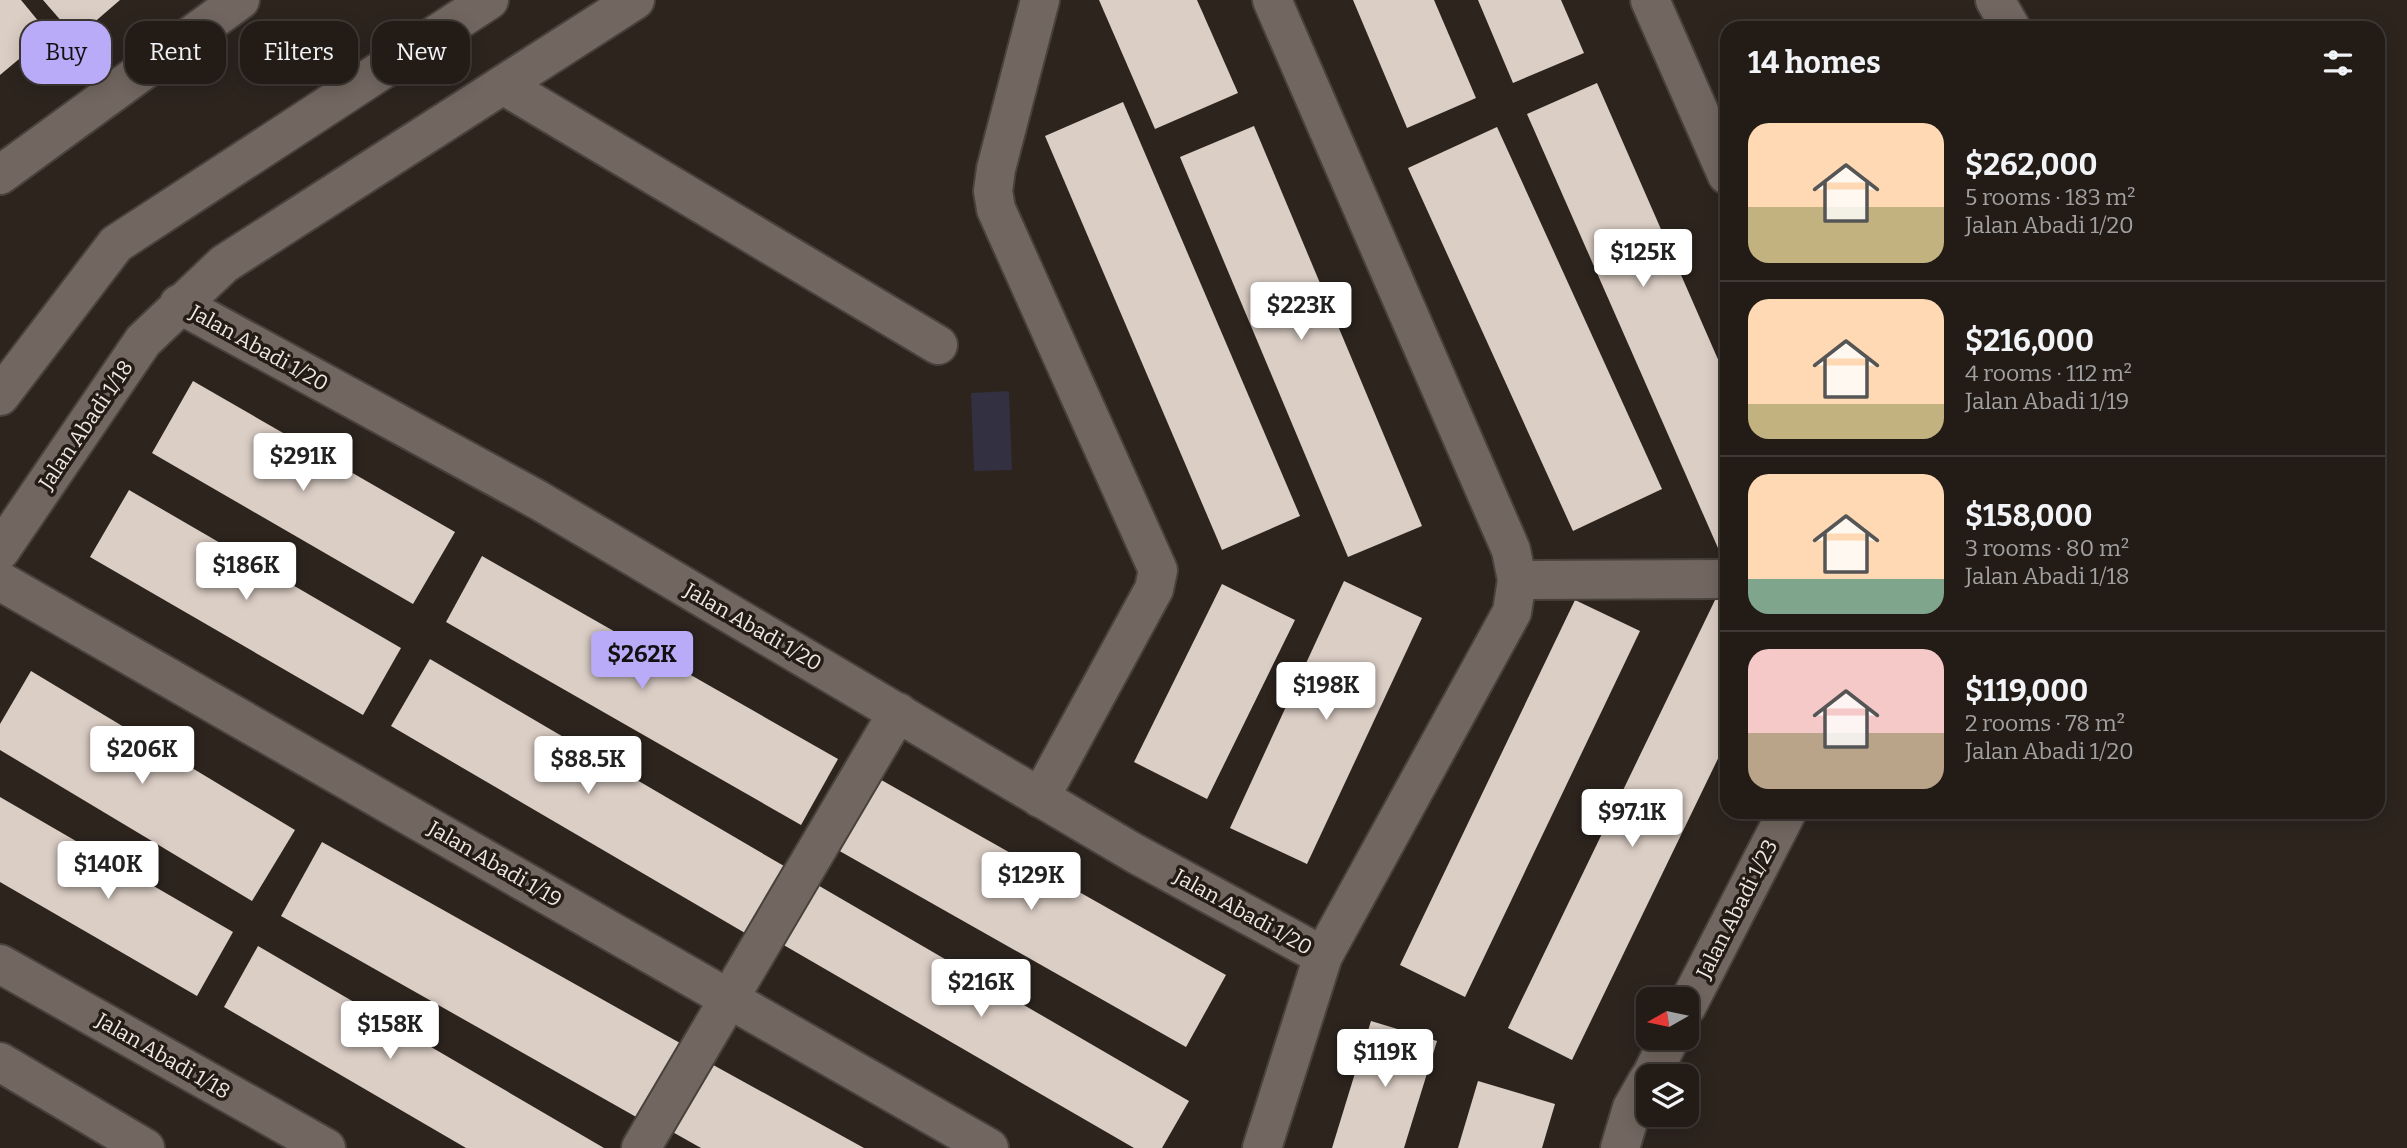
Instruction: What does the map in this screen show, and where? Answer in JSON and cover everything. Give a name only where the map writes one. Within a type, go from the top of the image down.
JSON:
[{"type":"street","points":[[0,175],[240,0]]},
{"type":"street","points":[[0,396],[116,244],[139,226],[489,0]]},
{"type":"street","name":"Jalan Abadi 1/18","points":[[0,551],[143,341],[224,264],[635,0]]},
{"type":"street","points":[[1040,0],[996,169],[993,191],[996,209],[1158,570],[1154,589],[1040,798]]},
{"type":"street","points":[[1262,1148],[1323,956],[1512,612],[1517,579],[1505,537],[1272,0]]},
{"type":"street","points":[[1650,0],[1720,159]]},
{"type":"street","points":[[1995,0],[2007,21]]},
{"type":"street","points":[[503,85],[938,345]]},
{"type":"street","name":"Jalan Abadi 1/20","points":[[179,304],[538,500],[1040,798],[1323,956]]},
{"type":"street","points":[[1517,579],[1720,579]]},
{"type":"street","name":"Jalan Abadi 1/19","points":[[0,582],[989,1148]]},
{"type":"street","points":[[641,1148],[898,712]]},
{"type":"street","name":"Jalan Abadi 1/23","points":[[1697,987],[1783,819]]},
{"type":"street","name":"Jalan Abadi 1/18","points":[[0,964],[326,1148]]},
{"type":"street","points":[[0,1062],[145,1148]]},
{"type":"street","points":[[1620,1148],[1636,1101]]},
{"type":"shaded area","points":[[1009,391],[1012,470],[974,471],[971,393]]},
{"type":"building","points":[[0,0],[21,0],[38,21],[21,21],[21,57],[0,75]]},
{"type":"building","points":[[43,0],[120,0],[96,21],[61,21]]},
{"type":"building","points":[[1099,0],[1197,0],[1238,93],[1155,129]]},
{"type":"building","points":[[1353,0],[1434,0],[1476,98],[1407,128]]},
{"type":"building","points":[[1478,0],[1561,0],[1584,53],[1513,83]]},
{"type":"building","points":[[1597,83],[1720,364],[1718,548],[1527,114]]},
{"type":"building","points":[[1123,102],[1300,516],[1222,550],[1045,136]]},
{"type":"building","points":[[1254,126],[1422,526],[1348,557],[1180,157]]},
{"type":"building","points":[[1497,127],[1662,489],[1573,531],[1408,168]]},
{"type":"building","points":[[193,381],[455,532],[413,604],[152,453]]},
{"type":"building","points":[[129,490],[401,648],[363,715],[90,557]]},
{"type":"building","points":[[482,556],[838,759],[801,825],[446,622]]},
{"type":"building","points":[[1344,581],[1422,618],[1307,864],[1230,828]]},
{"type":"building","points":[[1222,584],[1295,620],[1207,799],[1134,762]]},
{"type":"building","points":[[1716,598],[1720,600],[1720,754],[1572,1060],[1508,1028]]},
{"type":"building","points":[[1575,600],[1640,631],[1465,997],[1400,965]]},
{"type":"building","points":[[430,659],[784,866],[745,933],[391,726]]},
{"type":"building","points":[[31,671],[295,830],[252,901],[0,750],[0,724]]},
{"type":"building","points":[[876,777],[1226,975],[1186,1047],[836,849]]},
{"type":"building","points":[[0,797],[233,932],[197,996],[0,882]]},
{"type":"building","points":[[322,842],[680,1043],[638,1118],[281,916]]},
{"type":"building","points":[[809,880],[1189,1101],[1162,1148],[1134,1148],[775,940]]},
{"type":"building","points":[[258,946],[604,1148],[466,1148],[224,1007]]},
{"type":"building","points":[[1371,1021],[1437,1041],[1404,1148],[1332,1148]]},
{"type":"building","points":[[706,1061],[864,1148],[701,1148],[669,1130]]},
{"type":"building","points":[[1478,1081],[1555,1104],[1542,1148],[1458,1148]]}]
